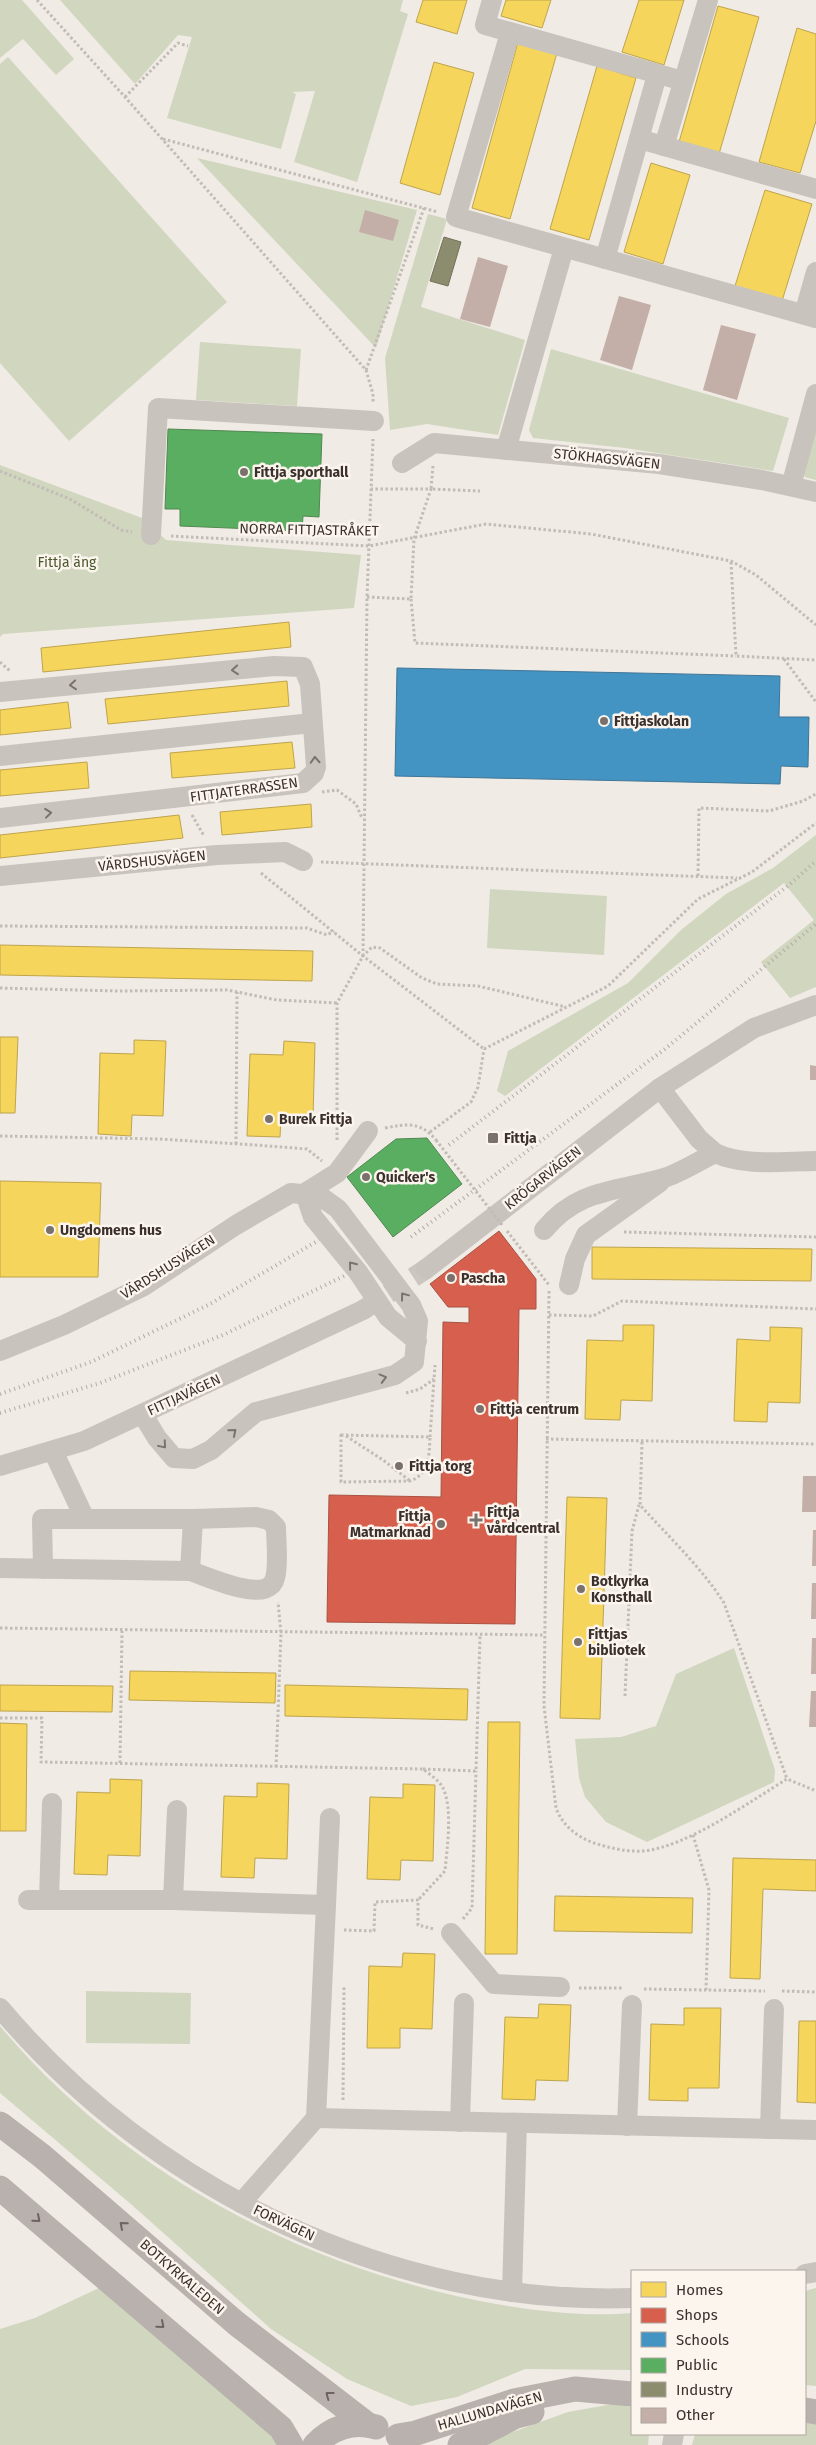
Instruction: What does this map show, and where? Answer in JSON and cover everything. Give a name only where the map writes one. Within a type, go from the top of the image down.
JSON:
[{"type":"main road","name":"BOTKYRKALEDEN","points":[[0,2124],[42,2156],[237,2324],[368,2424]]},
{"type":"main road","points":[[0,2188],[281,2428],[291,2445]]},
{"type":"main road","name":"HALLUNDAVÄGEN","points":[[401,2441],[416,2433],[514,2401],[575,2389],[622,2394]]},
{"type":"main road","name":"HALLUNDAVÄGEN","points":[[460,2445],[516,2416],[622,2394]]},
{"type":"main road","points":[[315,2445],[336,2429],[368,2424],[386,2430],[401,2441]]},
{"type":"street","points":[[492,0],[485,25],[683,82]]},
{"type":"street","points":[[664,146],[708,0]]},
{"type":"street","points":[[510,33],[456,218],[810,316],[816,272]]},
{"type":"street","points":[[605,259],[657,75]]},
{"type":"street","points":[[639,139],[816,189]]},
{"type":"street","points":[[506,450],[564,248]]},
{"type":"street","points":[[791,486],[816,394]]},
{"type":"street","points":[[151,535],[158,408],[374,421]]},
{"type":"street","points":[[402,463],[434,443]]},
{"type":"street","name":"STÖKHAGSVÄGEN","points":[[434,443],[659,464],[791,486],[816,492]]},
{"type":"street","name":"FITTJATERRASSEN","points":[[0,692],[294,665],[303,667],[310,684],[316,767],[314,773],[303,783],[0,818]]},
{"type":"street","points":[[0,756],[312,723]]},
{"type":"street","name":"VÄRDSHUSVÄGEN","points":[[0,876],[217,855],[285,852],[303,861]]},
{"type":"street","name":"KRÖGARVÄGEN","points":[[426,1269],[660,1088],[754,1028],[816,1005]]},
{"type":"street","points":[[660,1088],[699,1140],[715,1153],[726,1158],[742,1161],[816,1161]]},
{"type":"street","points":[[306,1194],[338,1173],[368,1131]]},
{"type":"street","points":[[569,1285],[575,1260],[586,1235],[667,1176],[715,1153]]},
{"type":"street","points":[[544,1230],[556,1215],[584,1198],[603,1191],[667,1176]]},
{"type":"street","name":"VÄRDSHUSVÄGEN","points":[[0,1351],[64,1325],[144,1286],[236,1225],[291,1193],[320,1196],[338,1209],[411,1305],[418,1321],[414,1362],[395,1375],[256,1412],[211,1450],[193,1459],[174,1458],[157,1438],[143,1415]]},
{"type":"street","name":"FITTJAVÄGEN","points":[[0,1466],[84,1442],[363,1310]]},
{"type":"street","points":[[53,1451],[85,1519]]},
{"type":"street","points":[[0,1568],[43,1569],[190,1571],[245,1590],[258,1591],[271,1586],[275,1579],[276,1527],[269,1520],[256,1517],[42,1519],[43,1569]]},
{"type":"street","points":[[190,1571],[193,1519]]},
{"type":"street","points":[[48,1900],[52,1803]]},
{"type":"street","points":[[173,1900],[177,1810]]},
{"type":"street","points":[[241,2203],[316,2118],[330,1818]]},
{"type":"street","points":[[28,1900],[173,1900],[326,1904]]},
{"type":"street","points":[[451,1933],[494,1984],[560,1988]]},
{"type":"street","points":[[770,2129],[774,1997]]},
{"type":"street","points":[[460,2122],[464,2003]]},
{"type":"street","points":[[627,2126],[632,2005]]},
{"type":"street","name":"FORVÄGEN","points":[[0,2008],[37,2049],[94,2101],[143,2140],[193,2174],[241,2203],[293,2229],[367,2258],[417,2274],[512,2292],[563,2297],[631,2298]]},
{"type":"street","points":[[316,2118],[816,2130]]},
{"type":"street","points":[[512,2292],[517,2123]]},
{"type":"path","points":[[37,0],[163,139],[366,370],[373,394],[374,421],[366,597],[363,956]]},
{"type":"path","points":[[125,97],[178,44],[188,46]]},
{"type":"path","points":[[163,139],[424,208],[366,370]]},
{"type":"path","points":[[434,443],[431,489],[414,539],[411,599],[415,643],[816,660]]},
{"type":"path","name":"NORRA FITTJASTRÅKET","points":[[0,471],[70,499],[121,530],[151,535],[369,546],[486,524],[591,534],[731,561],[756,575],[816,625]]},
{"type":"path","points":[[371,489],[480,491]]},
{"type":"path","points":[[731,561],[736,656]]},
{"type":"path","points":[[366,597],[411,599]]},
{"type":"path","points":[[784,659],[816,702]]},
{"type":"path","points":[[698,876],[699,808],[769,811],[803,801],[816,794]]},
{"type":"path","points":[[192,815],[203,835]]},
{"type":"path","points":[[484,1049],[566,1007],[592,996],[608,986],[698,899],[752,872],[816,823]]},
{"type":"path","points":[[303,861],[737,878]]},
{"type":"path","points":[[260,872],[363,956],[484,1049]]},
{"type":"path","points":[[0,926],[307,928],[327,935],[334,931]]},
{"type":"path","points":[[338,1173],[337,1003],[363,956],[372,948],[380,948],[422,978],[437,984],[478,986],[566,1007]]},
{"type":"path","points":[[0,988],[118,991],[227,990],[277,1000],[337,1003]]},
{"type":"path","points":[[236,1144],[237,992]]},
{"type":"path","points":[[430,1132],[471,1102],[478,1087],[484,1049]]},
{"type":"path","points":[[368,1131],[410,1123],[430,1132],[549,1284],[544,1706],[556,1808],[560,1818],[586,1840],[627,1851],[645,1851],[693,1835],[787,1779]]},
{"type":"path","points":[[0,1136],[159,1139],[307,1149],[338,1173]]},
{"type":"path","points":[[591,1231],[816,1237]]},
{"type":"path","points":[[549,1315],[593,1316],[622,1302],[816,1309]]},
{"type":"path","points":[[341,1435],[430,1437],[429,1460],[425,1471],[417,1479],[410,1481],[341,1482],[341,1435]]},
{"type":"path","points":[[345,1435],[383,1460],[410,1481]]},
{"type":"path","points":[[546,1438],[642,1442],[816,1444]]},
{"type":"path","points":[[625,1696],[632,1531],[640,1505],[642,1442]]},
{"type":"path","points":[[640,1505],[710,1580],[724,1602],[787,1779],[816,1791]]},
{"type":"path","points":[[0,1628],[480,1636],[544,1635]]},
{"type":"path","points":[[120,1763],[122,1630]]},
{"type":"path","points":[[276,1766],[281,1633]]},
{"type":"path","points":[[423,1770],[443,1786],[447,1802],[448,1830],[445,1871],[418,1900],[418,1925],[451,1933],[472,1908],[480,1636]]},
{"type":"path","points":[[0,1718],[42,1718],[41,1762],[476,1771]]},
{"type":"path","points":[[693,1835],[709,1890],[706,1990],[774,1997],[816,1992]]},
{"type":"path","points":[[344,1940],[344,1930],[374,1931],[375,1902],[418,1900]]},
{"type":"path","points":[[343,2119],[344,1980]]},
{"type":"green space","points":[[0,0],[22,0],[74,59],[56,75],[23,39],[0,58]]},
{"type":"green space","points":[[60,0],[403,0],[400,11],[408,14],[357,182],[294,162],[315,91],[292,92],[296,94],[281,149],[167,118],[192,37],[178,35],[135,84]]},
{"type":"green space","points":[[8,57],[227,302],[69,441],[0,363],[0,64]]},
{"type":"green space","points":[[197,158],[417,210],[376,348]]},
{"type":"green space","points":[[428,214],[447,219],[421,307],[525,340],[498,435],[427,424],[390,430],[385,358]]},
{"type":"green space","points":[[200,342],[301,349],[297,406],[196,400]]},
{"type":"green space","points":[[551,349],[789,418],[773,471],[625,448],[533,438],[529,430]]},
{"type":"green space","points":[[816,426],[816,480],[805,477],[802,469]]},
{"type":"green space","name":"Fittja äng","points":[[0,465],[142,518],[166,540],[361,555],[354,608],[3,634],[0,637]]},
{"type":"green space","points":[[816,835],[816,987],[790,998],[761,962],[814,920],[784,883],[505,1096],[497,1091],[508,1051],[628,983],[681,930],[726,894],[773,868]]},
{"type":"green space","points":[[490,889],[607,896],[604,955],[487,948]]},
{"type":"green space","points":[[734,1648],[775,1770],[774,1782],[647,1842],[606,1822],[585,1797],[579,1778],[575,1739],[621,1737],[656,1726],[676,1674]]},
{"type":"green space","points":[[86,1991],[191,1993],[190,2044],[86,2043]]},
{"type":"green space","points":[[0,2026],[46,2076],[96,2121],[149,2162],[206,2198],[265,2230],[327,2256],[391,2279],[456,2296],[521,2308],[566,2313],[631,2313],[631,2370],[525,2369],[457,2397],[411,2406],[347,2379],[271,2329],[132,2205],[0,2093]]},
{"type":"green space","points":[[99,2288],[273,2433],[278,2445],[0,2445],[0,2329],[35,2318]]},
{"type":"green space","points":[[816,2288],[816,2386],[806,2385],[806,2291]]},
{"type":"green space","points":[[613,2404],[631,2407],[631,2435],[649,2435],[648,2445],[477,2445],[568,2412]]},
{"type":"green space","points":[[806,2422],[816,2424],[816,2445],[692,2445],[695,2435],[806,2435]]},
{"type":"building: Homes","points":[[423,0],[467,0],[457,34],[416,22]]},
{"type":"building: Homes","points":[[506,0],[551,0],[542,28],[501,16]]},
{"type":"building: Homes","points":[[639,0],[684,0],[664,65],[622,52]]},
{"type":"building: Homes","points":[[718,6],[759,17],[719,154],[679,142]]},
{"type":"building: Homes","points":[[797,28],[816,34],[816,121],[800,173],[759,162]]},
{"type":"building: Homes","points":[[518,42],[557,53],[510,219],[472,208]]},
{"type":"building: Homes","points":[[434,62],[474,73],[440,195],[400,183]]},
{"type":"building: Homes","points":[[597,66],[636,78],[589,240],[550,229]]},
{"type":"building: Homes","points":[[651,163],[690,175],[663,264],[624,252]]},
{"type":"building: Homes","points":[[765,190],[812,204],[782,301],[735,286]]},
{"type":"building: Homes","points":[[289,622],[291,647],[43,672],[41,648]]},
{"type":"building: Homes","points":[[287,681],[289,706],[108,724],[105,699]]},
{"type":"building: Homes","points":[[68,702],[71,728],[0,735],[0,710]]},
{"type":"building: Homes","points":[[292,742],[295,768],[172,778],[170,753]]},
{"type":"building: Homes","points":[[87,762],[89,788],[0,796],[0,770]]},
{"type":"building: Homes","points":[[311,804],[312,827],[222,835],[220,812]]},
{"type":"building: Homes","points":[[179,815],[183,838],[0,858],[0,835]]},
{"type":"building: Homes","points":[[0,945],[313,951],[312,981],[0,975]]},
{"type":"building: Homes","points":[[0,1037],[18,1037],[15,1113],[0,1113]]},
{"type":"building: Homes","points":[[134,1040],[166,1041],[163,1116],[132,1115],[131,1136],[98,1134],[100,1053],[134,1054]]},
{"type":"building: Homes","points":[[284,1041],[315,1043],[313,1118],[281,1117],[280,1137],[247,1136],[250,1054],[283,1055]]},
{"type":"building: Homes","name":"Ungdomens hus","points":[[0,1181],[101,1183],[98,1277],[0,1277]]},
{"type":"building: Homes","points":[[592,1247],[812,1249],[811,1281],[592,1279]]},
{"type":"building: Homes","points":[[623,1325],[654,1325],[652,1401],[621,1400],[620,1420],[585,1419],[587,1340],[623,1341]]},
{"type":"building: Homes","points":[[770,1327],[802,1328],[800,1403],[768,1402],[767,1422],[734,1421],[737,1339],[770,1341]]},
{"type":"building: Homes","points":[[567,1497],[607,1498],[600,1719],[560,1718]]},
{"type":"building: Homes","points":[[130,1671],[276,1673],[275,1703],[129,1700]]},
{"type":"building: Homes","points":[[0,1685],[113,1686],[112,1712],[0,1711]]},
{"type":"building: Homes","points":[[285,1685],[468,1689],[467,1720],[285,1716]]},
{"type":"building: Homes","points":[[488,1722],[520,1722],[517,1954],[485,1954]]},
{"type":"building: Homes","points":[[0,1723],[27,1724],[26,1831],[0,1831]]},
{"type":"building: Homes","points":[[110,1779],[142,1780],[140,1856],[108,1855],[107,1875],[74,1874],[77,1792],[110,1793]]},
{"type":"building: Homes","points":[[257,1783],[289,1784],[287,1859],[255,1858],[254,1878],[221,1877],[224,1796],[257,1797]]},
{"type":"building: Homes","points":[[403,1784],[435,1785],[433,1861],[401,1860],[400,1880],[367,1879],[370,1797],[403,1798]]},
{"type":"building: Homes","points":[[733,1858],[816,1860],[816,1891],[763,1889],[760,1979],[730,1978]]},
{"type":"building: Homes","points":[[555,1896],[693,1898],[692,1933],[554,1931]]},
{"type":"building: Homes","points":[[403,1953],[435,1954],[432,2029],[400,2028],[400,2048],[367,2048],[369,1966],[402,1967]]},
{"type":"building: Homes","points":[[539,2004],[571,2005],[568,2081],[536,2080],[535,2100],[502,2099],[505,2017],[538,2018]]},
{"type":"building: Homes","points":[[684,2008],[721,2008],[719,2088],[688,2088],[688,2101],[649,2100],[651,2024],[684,2025]]},
{"type":"building: Homes","points":[[799,2021],[816,2021],[816,2103],[797,2102]]},
{"type":"building: Shops","name":"Fittja centrum","points":[[499,1231],[536,1279],[536,1309],[519,1309],[515,1624],[327,1622],[329,1495],[441,1497],[443,1322],[469,1323],[469,1307],[448,1307],[430,1284]]},
{"type":"building: Schools","points":[[397,668],[780,676],[779,717],[809,717],[808,767],[781,766],[780,784],[395,776]]},
{"type":"building: Public","name":"Fittja sporthall","points":[[168,429],[322,434],[319,517],[303,516],[302,531],[180,526],[180,509],[165,509]]},
{"type":"building: Public","points":[[427,1138],[462,1184],[393,1237],[347,1177],[396,1139]]},
{"type":"building: Industry","points":[[444,237],[461,242],[448,286],[430,281]]},
{"type":"building: Other","points":[[365,210],[399,220],[393,241],[359,232]]},
{"type":"building: Other","points":[[478,257],[508,266],[490,327],[460,319]]},
{"type":"building: Other","points":[[619,296],[651,305],[632,370],[600,360]]},
{"type":"building: Other","points":[[721,325],[756,334],[737,400],[703,390]]},
{"type":"building: Other","points":[[810,1065],[816,1066],[816,1080],[810,1080]]},
{"type":"building: Other","points":[[803,1476],[816,1476],[816,1512],[802,1512]]},
{"type":"building: Other","points":[[813,1530],[816,1530],[816,1566],[812,1566]]},
{"type":"building: Other","points":[[812,1583],[816,1583],[816,1619],[811,1619]]},
{"type":"building: Other","points":[[812,1638],[816,1638],[816,1674],[811,1674]]},
{"type":"building: Other","points":[[811,1691],[816,1691],[816,1727],[809,1727]]},
{"type":"tunnel","points":[[363,1310],[426,1269]]},
{"type":"railway","points":[[449,1145],[789,885],[816,861]]},
{"type":"railway","points":[[411,1237],[665,1049],[816,924]]},
{"type":"railway","points":[[0,1394],[91,1362],[210,1304],[319,1240]]},
{"type":"railway","points":[[0,1413],[100,1383],[223,1335],[344,1276]]},
{"type":"place","name":"Fittja sporthall","points":[[244,472]]},
{"type":"place","name":"Fittjaskolan","points":[[604,721]]},
{"type":"place","name":"Burek Fittja","points":[[269,1119]]},
{"type":"place","name":"Fittja","points":[[493,1138]]},
{"type":"place","name":"Quicker's","points":[[366,1177]]},
{"type":"place","name":"Ungdomens hus","points":[[50,1230]]},
{"type":"place","name":"Pascha","points":[[451,1278]]},
{"type":"place","name":"Fittja centrum","points":[[480,1409]]},
{"type":"place","name":"Fittja torg","points":[[399,1466]]},
{"type":"place","name":"Fittja vårdcentral","points":[[476,1520]]},
{"type":"place","name":"Fittja Matmarknad","points":[[441,1524]]},
{"type":"place","name":"Botkyrka Konsthall","points":[[581,1589]]},
{"type":"place","name":"Fittjas bibliotek","points":[[578,1642]]}]
